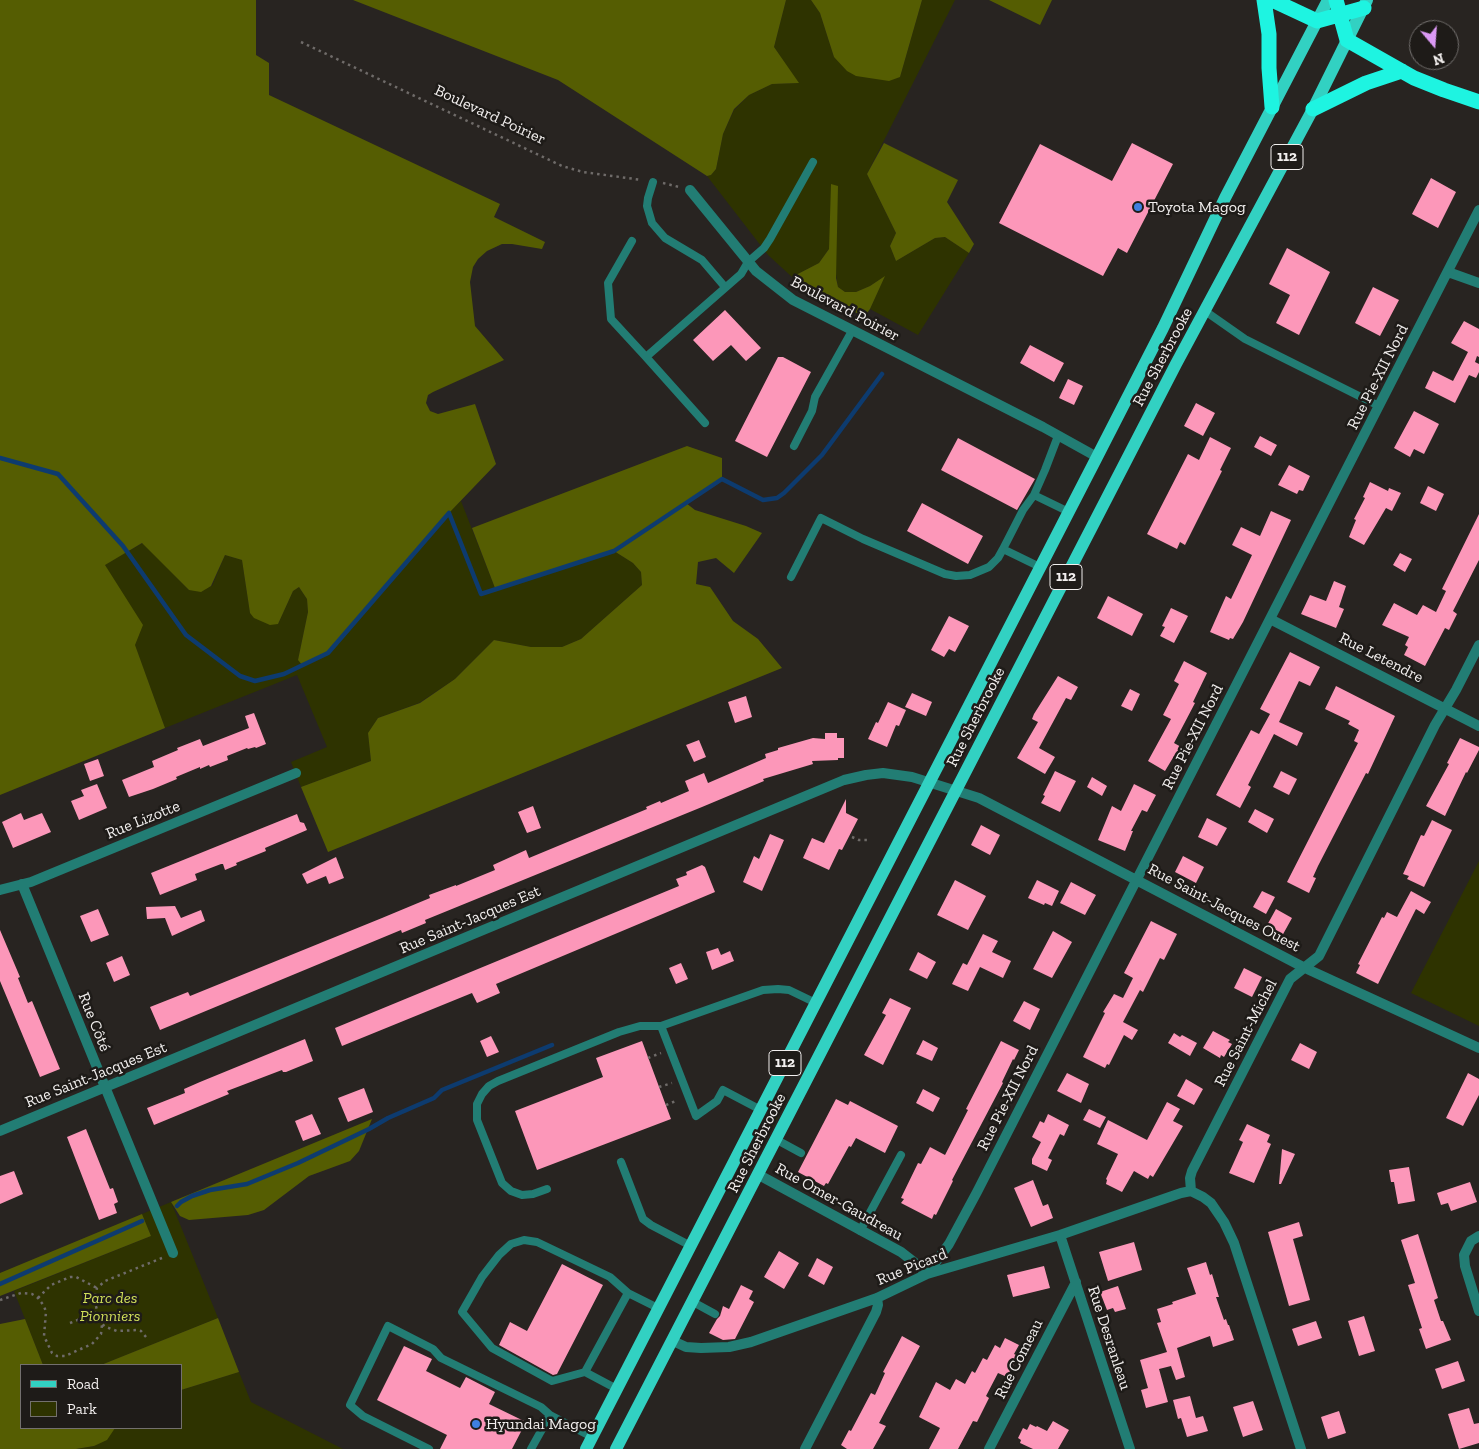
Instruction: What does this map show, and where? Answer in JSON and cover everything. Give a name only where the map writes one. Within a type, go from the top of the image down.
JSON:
[{"type":"highway","points":[[1264,0],[1272,107]]},
{"type":"highway","points":[[1272,0],[1317,21],[1338,7],[1366,4]]},
{"type":"highway","points":[[1338,7],[1347,40],[1402,71],[1444,90],[1479,102]]},
{"type":"highway","points":[[1313,109],[1366,83],[1402,71]]},
{"type":"main road","name":"Rue Sherbrooke","points":[[586,1449],[1069,512],[1272,107],[1328,0]]},
{"type":"main road","name":"Rue Sherbrooke","points":[[616,1449],[1176,364],[1313,109],[1366,4]]},
{"type":"street","name":"Boulevard Poirier","points":[[690,190],[748,262],[763,278],[793,300],[1097,457]]},
{"type":"street","name":"Rue Pie-XII Nord","points":[[927,1274],[949,1244],[969,1207],[1479,210]]},
{"type":"street","points":[[1448,272],[1479,283]]},
{"type":"street","name":"Rue Letendre","points":[[1270,619],[1479,726]]},
{"type":"street","name":"Rue Saint-Michel","points":[[1190,1191],[1190,1178],[1196,1162],[1290,979],[1319,956],[1435,725],[1479,645]]},
{"type":"street","name":"Rue Lizotte","points":[[0,890],[22,884],[296,773]]},
{"type":"street","name":"Rue Saint-Jacques Est","points":[[0,1130],[844,780],[887,773],[956,791]]},
{"type":"street","name":"Rue Saint-Jacques Ouest","points":[[956,791],[979,798],[1305,968],[1479,1048]]},
{"type":"street","name":"Rue Côté","points":[[22,884],[173,1253]]},
{"type":"street","name":"Rue Omer-Gaudreau","points":[[759,1175],[901,1252],[927,1274]]},
{"type":"street","points":[[1190,1191],[1211,1203],[1224,1222],[1234,1243],[1301,1449]]},
{"type":"street","name":"Rue Picard","points":[[673,1341],[693,1348],[736,1346],[877,1298],[927,1274],[1060,1235],[1190,1191]]},
{"type":"street","name":"Rue Desranleau","points":[[1060,1235],[1130,1449]]},
{"type":"street","points":[[1479,1236],[1467,1246],[1464,1256],[1464,1266],[1479,1311]]},
{"type":"street","name":"Rue Comeau","points":[[989,1449],[1076,1282]]},
{"type":"street","points":[[805,1449],[876,1312],[877,1298]]},
{"type":"lane","points":[[646,357],[741,274],[748,262],[757,255],[770,239],[813,162]]},
{"type":"lane","points":[[653,182],[647,206],[652,224],[665,238],[702,260],[725,287]]},
{"type":"lane","points":[[632,241],[608,283],[611,319],[705,423]]},
{"type":"lane","points":[[1205,311],[1245,339],[1379,406]]},
{"type":"lane","points":[[794,446],[812,411],[814,397],[852,331]]},
{"type":"lane","points":[[791,577],[821,518],[864,540],[945,574],[956,576],[970,575],[989,567],[998,558],[1023,510],[1034,495],[1058,436]]},
{"type":"lane","points":[[1034,495],[1069,512]]},
{"type":"lane","points":[[1003,549],[1040,567]]},
{"type":"lane","points":[[547,1189],[533,1194],[522,1195],[510,1191],[502,1183],[477,1120],[477,1104],[488,1086],[624,1030],[640,1026],[661,1026],[764,990],[789,990],[816,1003]]},
{"type":"lane","points":[[661,1026],[696,1116],[717,1101],[723,1090],[761,1110]]},
{"type":"lane","points":[[777,1140],[801,1152]]},
{"type":"lane","points":[[860,1231],[901,1155]]},
{"type":"lane","points":[[621,1162],[643,1218],[651,1225],[691,1246]]},
{"type":"lane","points":[[617,1388],[585,1372],[552,1381],[492,1348],[462,1312],[493,1262],[512,1244],[524,1240],[537,1242],[610,1277],[628,1293],[658,1308]]},
{"type":"lane","points":[[585,1372],[628,1293]]},
{"type":"lane","points":[[693,1302],[715,1314]]},
{"type":"lane","points":[[428,1449],[363,1416],[350,1405],[388,1326],[433,1349],[441,1358],[541,1407],[550,1415],[592,1437]]},
{"type":"lane","points":[[531,1449],[550,1415]]},
{"type":"path","name":"Boulevard Poirier","points":[[301,42],[562,166],[583,172],[653,182],[690,190]]},
{"type":"path","points":[[852,837],[858,840],[867,840]]},
{"type":"path","points":[[0,1300],[21,1293],[32,1294],[38,1298],[46,1312],[44,1336],[52,1353],[57,1356],[65,1356],[92,1344],[101,1334],[102,1324],[94,1299],[97,1288],[110,1279],[173,1253]]},
{"type":"path","points":[[38,1298],[50,1285],[70,1276],[76,1277],[97,1288]]},
{"type":"path","points":[[70,1323],[98,1312]]},
{"type":"path","points":[[102,1324],[110,1330],[117,1332],[138,1330],[146,1337]]},
{"type":"green space","points":[[0,0],[256,0],[256,55],[269,63],[269,95],[500,204],[494,217],[545,242],[542,249],[502,244],[487,251],[478,259],[473,267],[470,282],[475,326],[504,360],[433,392],[428,395],[426,403],[430,411],[438,414],[475,404],[496,464],[449,513],[328,653],[303,666],[298,660],[308,612],[307,599],[299,587],[293,591],[278,624],[270,625],[254,618],[250,613],[242,560],[225,555],[211,586],[201,592],[189,590],[142,543],[105,565],[143,625],[135,645],[165,728],[0,795]]},
{"type":"green space","points":[[353,0],[786,0],[774,47],[799,83],[772,84],[749,95],[734,109],[723,134],[716,169],[711,175],[707,176],[558,80]]},
{"type":"green space","points":[[786,0],[811,0],[820,13],[834,57],[900,77],[922,0],[955,0],[867,174],[896,233],[890,246],[896,261],[935,238],[945,237],[969,253],[918,335],[870,309],[884,277],[856,292],[845,292],[838,287],[830,238],[829,249],[819,263],[792,277],[768,255],[707,176],[711,175],[716,169],[723,134],[734,110],[749,95],[772,84],[798,83],[774,47]]},
{"type":"green space","points":[[811,0],[922,0],[900,77],[889,81],[856,76],[847,71],[834,57],[820,13]]},
{"type":"green space","points":[[989,0],[1052,0],[1040,25]]},
{"type":"green space","points":[[884,143],[958,180],[947,202],[974,244],[969,253],[945,237],[935,238],[896,261],[890,246],[896,233],[867,174]]},
{"type":"green space","points":[[831,184],[838,186],[836,278],[838,287],[845,292],[856,292],[870,286],[885,276],[870,309],[864,317],[792,277],[819,263],[829,249]]},
{"type":"green space","points":[[687,446],[722,458],[722,479],[686,503],[695,510],[762,533],[734,573],[716,558],[698,562],[696,584],[710,587],[733,621],[758,639],[782,668],[328,852],[301,787],[371,761],[368,733],[378,718],[420,703],[455,679],[494,640],[531,647],[562,647],[581,639],[642,585],[641,572],[633,563],[614,551],[495,588],[472,528]]},
{"type":"green space","points":[[461,501],[495,588],[614,551],[633,563],[641,572],[642,585],[581,639],[562,647],[531,647],[494,640],[455,679],[419,703],[378,718],[368,733],[371,761],[301,787],[291,762],[327,747],[297,675],[165,728],[105,564],[143,543],[189,590],[212,586],[225,555],[242,560],[250,613],[278,624],[293,591],[299,587],[307,599],[308,612],[298,660]]},
{"type":"green space","points":[[1479,861],[1479,1026],[1411,993]]},
{"type":"green space","points":[[776,1101],[784,1105],[751,1169],[744,1165]]},
{"type":"green space","points":[[372,1119],[359,1151],[350,1161],[309,1176],[264,1210],[248,1215],[189,1220],[180,1216],[171,1202]]},
{"type":"green space","name":"Parc des Pionniers","points":[[171,1202],[218,1318],[103,1364],[43,1364],[14,1291],[151,1236],[142,1214]]},
{"type":"green space","points":[[142,1214],[151,1236],[0,1296],[0,1273]]},
{"type":"green space","points":[[218,1318],[239,1372],[182,1390],[182,1364],[103,1364]]},
{"type":"green space","points":[[25,1319],[43,1364],[20,1364],[20,1429],[114,1429],[107,1440],[94,1446],[76,1449],[0,1449],[0,1324]]},
{"type":"green space","points":[[239,1372],[251,1402],[343,1449],[76,1449],[94,1446],[114,1429],[182,1429],[182,1390]]},
{"type":"building","points":[[1132,143],[1173,164],[1127,253],[1118,248],[1103,276],[999,223],[1040,144],[1112,181]]},
{"type":"building","points":[[1431,178],[1456,192],[1438,228],[1412,214]]},
{"type":"building","points":[[1287,248],[1330,272],[1299,335],[1276,323],[1290,295],[1269,284]]},
{"type":"building","points":[[1373,287],[1399,300],[1380,336],[1355,323]]},
{"type":"building","points":[[725,310],[761,348],[746,361],[731,345],[713,361],[693,340]]},
{"type":"building","points":[[1464,321],[1479,329],[1479,357],[1477,356],[1475,362],[1479,364],[1479,372],[1476,378],[1469,375],[1455,403],[1425,388],[1433,371],[1453,381],[1468,352],[1451,343]]},
{"type":"building","points":[[1030,345],[1064,363],[1054,382],[1020,363]]},
{"type":"building","points":[[778,357],[783,357],[811,372],[767,457],[735,441]]},
{"type":"building","points":[[1068,379],[1083,386],[1074,405],[1059,398]]},
{"type":"building","points":[[1196,403],[1215,413],[1203,436],[1184,426]]},
{"type":"building","points":[[1414,411],[1439,424],[1424,454],[1414,449],[1410,457],[1394,448]]},
{"type":"building","points":[[1260,436],[1277,445],[1271,456],[1254,447]]},
{"type":"building","points":[[1210,437],[1231,448],[1220,470],[1222,471],[1185,545],[1180,542],[1177,549],[1147,534],[1188,454],[1199,460]]},
{"type":"building","points":[[958,438],[1035,479],[1017,510],[941,470]]},
{"type":"building","points":[[1289,465],[1310,476],[1303,491],[1299,490],[1297,494],[1278,485]]},
{"type":"building","points":[[1370,482],[1388,491],[1389,488],[1401,493],[1392,511],[1386,508],[1364,545],[1349,537],[1356,520],[1354,519],[1365,498],[1363,497]]},
{"type":"building","points":[[1428,486],[1444,494],[1436,511],[1420,503]]},
{"type":"building","points":[[922,503],[983,536],[968,564],[907,531]]},
{"type":"building","points":[[1271,511],[1291,520],[1243,622],[1233,639],[1230,638],[1229,640],[1210,632],[1226,596],[1231,599],[1252,555],[1232,545],[1241,527],[1260,536]]},
{"type":"building","points":[[1479,514],[1479,560],[1453,611],[1457,614],[1449,630],[1445,628],[1425,666],[1404,655],[1408,647],[1405,645],[1409,637],[1382,625],[1394,603],[1417,615],[1423,605],[1436,612],[1446,591],[1442,589]]},
{"type":"building","points":[[1400,553],[1412,559],[1405,572],[1393,565]]},
{"type":"building","points":[[1334,581],[1346,586],[1339,607],[1344,609],[1336,628],[1301,614],[1310,595],[1326,601]]},
{"type":"building","points":[[1108,596],[1143,614],[1132,636],[1097,618]]},
{"type":"building","points":[[1171,608],[1188,616],[1174,643],[1160,636],[1165,627],[1162,626]]},
{"type":"building","points":[[949,616],[969,626],[955,652],[949,649],[944,657],[931,650]]},
{"type":"building","points":[[1290,652],[1320,667],[1310,686],[1299,681],[1279,722],[1303,733],[1297,746],[1274,734],[1248,785],[1251,787],[1240,808],[1216,795],[1251,730],[1259,734],[1270,714],[1260,709]]},
{"type":"building","points":[[1184,661],[1207,673],[1193,702],[1195,703],[1174,743],[1183,748],[1178,758],[1174,756],[1165,771],[1148,761],[1171,719],[1163,715],[1179,684],[1174,681]]},
{"type":"building","points":[[1058,676],[1078,687],[1071,700],[1066,698],[1039,748],[1055,757],[1045,774],[1017,758],[1038,722],[1032,719],[1034,714]]},
{"type":"building","points":[[1336,686],[1395,716],[1368,774],[1366,773],[1318,866],[1313,877],[1316,878],[1309,893],[1287,882],[1358,743],[1354,741],[1359,730],[1348,724],[1350,721],[1325,709]]},
{"type":"building","points":[[1130,689],[1140,694],[1132,711],[1121,706]]},
{"type":"building","points":[[912,693],[932,702],[926,716],[905,707]]},
{"type":"building","points":[[746,696],[752,717],[735,723],[728,702]]},
{"type":"building","points":[[888,702],[906,710],[899,726],[896,725],[887,747],[868,739]]},
{"type":"building","points":[[254,713],[266,744],[256,748],[247,748],[227,756],[228,760],[210,767],[209,765],[200,769],[200,767],[176,777],[177,779],[129,797],[122,780],[154,767],[152,761],[178,750],[177,748],[200,739],[203,746],[249,728],[245,716]]},
{"type":"building","points":[[825,733],[837,733],[837,738],[844,738],[844,758],[812,761],[813,764],[763,779],[764,781],[702,807],[425,920],[426,923],[402,933],[401,930],[160,1030],[150,1007],[188,992],[190,996],[430,898],[429,895],[495,870],[493,865],[526,850],[529,858],[647,809],[646,807],[689,791],[685,781],[704,773],[708,783],[766,758],[765,754],[778,750],[778,748],[813,738],[825,739]]},
{"type":"building","points":[[1460,738],[1479,747],[1479,750],[1445,816],[1426,806],[1449,764],[1447,763]]},
{"type":"building","points":[[699,740],[706,757],[694,762],[686,745]]},
{"type":"building","points":[[98,759],[104,776],[90,781],[84,764]]},
{"type":"building","points":[[1055,771],[1076,781],[1060,812],[1041,803]]},
{"type":"building","points":[[1281,771],[1297,779],[1289,795],[1273,787]]},
{"type":"building","points":[[1092,777],[1107,786],[1102,796],[1087,787]]},
{"type":"building","points":[[97,784],[107,808],[79,820],[71,801],[84,796],[81,790]]},
{"type":"building","points":[[1134,784],[1156,795],[1147,812],[1142,810],[1131,831],[1133,831],[1125,851],[1098,840],[1112,806],[1121,811]]},
{"type":"building","points":[[846,799],[846,813],[858,819],[842,850],[839,849],[829,870],[803,858],[812,838],[824,843]]},
{"type":"building","points":[[533,806],[541,828],[527,833],[518,812]]},
{"type":"building","points":[[1255,809],[1274,819],[1267,833],[1248,822]]},
{"type":"building","points":[[21,813],[24,820],[42,813],[51,832],[13,848],[2,822]]},
{"type":"building","points":[[297,814],[300,822],[304,823],[307,830],[265,848],[266,851],[236,863],[237,865],[225,870],[223,864],[221,864],[195,874],[197,880],[160,895],[151,873]]},
{"type":"building","points":[[1207,818],[1227,828],[1217,846],[1198,837]]},
{"type":"building","points":[[1432,820],[1452,830],[1424,887],[1407,879],[1409,876],[1403,874],[1421,835],[1424,836]]},
{"type":"building","points":[[981,825],[1000,835],[990,855],[971,845]]},
{"type":"building","points":[[770,834],[784,840],[762,891],[743,882],[754,856],[759,859]]},
{"type":"building","points":[[1183,856],[1204,867],[1196,883],[1175,872]]},
{"type":"building","points":[[336,857],[344,878],[329,884],[326,876],[307,884],[302,874]]},
{"type":"building","points":[[702,865],[705,867],[715,892],[496,984],[500,993],[477,1003],[472,993],[342,1046],[335,1028],[679,886],[676,879],[687,875],[686,872]]},
{"type":"building","points":[[955,880],[986,896],[968,930],[937,915]]},
{"type":"building","points":[[1037,880],[1059,891],[1052,906],[1045,903],[1044,905],[1028,898]]},
{"type":"building","points":[[1071,882],[1096,895],[1085,915],[1060,903]]},
{"type":"building","points":[[1262,891],[1275,897],[1266,914],[1253,907]]},
{"type":"building","points":[[1411,891],[1431,902],[1424,914],[1416,909],[1378,984],[1356,973],[1360,965],[1358,964],[1382,917],[1384,918],[1387,912],[1397,917]]},
{"type":"building","points":[[175,906],[181,918],[201,910],[205,921],[172,936],[165,918],[147,919],[146,907]]},
{"type":"building","points":[[98,909],[109,935],[91,942],[80,916]]},
{"type":"building","points":[[1276,909],[1292,918],[1282,936],[1266,927]]},
{"type":"building","points":[[1151,921],[1177,934],[1164,960],[1160,958],[1143,992],[1140,990],[1123,1022],[1138,1030],[1132,1040],[1124,1035],[1109,1065],[1107,1064],[1105,1068],[1083,1057],[1105,1013],[1103,1012],[1114,994],[1123,998],[1133,978],[1124,973]]},
{"type":"building","points":[[0,930],[20,977],[18,978],[28,1003],[32,1001],[60,1069],[40,1077],[0,981]]},
{"type":"building","points":[[1053,931],[1072,942],[1052,978],[1033,969]]},
{"type":"building","points":[[983,934],[998,941],[992,952],[1011,961],[1003,978],[980,967],[968,991],[952,984],[963,963],[967,965]]},
{"type":"building","points":[[718,948],[721,955],[730,951],[734,961],[712,970],[706,952]]},
{"type":"building","points":[[918,952],[936,962],[927,979],[909,970]]},
{"type":"building","points":[[122,956],[130,975],[114,982],[106,963]]},
{"type":"building","points":[[681,963],[688,979],[676,984],[669,968]]},
{"type":"building","points":[[1244,968],[1262,977],[1252,997],[1234,988]]},
{"type":"building","points":[[890,998],[911,1008],[883,1065],[864,1055],[886,1015],[882,1013]]},
{"type":"building","points":[[1024,1001],[1040,1009],[1030,1030],[1013,1021]]},
{"type":"building","points":[[1213,1031],[1230,1040],[1228,1042],[1232,1044],[1224,1057],[1221,1055],[1220,1058],[1203,1048]]},
{"type":"building","points":[[1174,1033],[1197,1043],[1190,1056],[1168,1043]]},
{"type":"building","points":[[491,1036],[499,1052],[487,1057],[480,1041]]},
{"type":"building","points":[[305,1039],[313,1061],[286,1072],[282,1070],[227,1091],[229,1094],[154,1125],[147,1108],[185,1093],[184,1089],[200,1082]]},
{"type":"building","points":[[923,1040],[938,1048],[932,1061],[916,1054]]},
{"type":"building","points":[[642,1041],[671,1119],[537,1170],[515,1111],[603,1077],[596,1058]]},
{"type":"building","points":[[1001,1041],[1019,1050],[936,1215],[934,1214],[932,1219],[901,1203],[904,1199],[901,1198],[918,1163],[921,1164],[930,1147],[945,1155]]},
{"type":"building","points":[[1300,1043],[1317,1052],[1309,1069],[1291,1060]]},
{"type":"building","points":[[1067,1073],[1089,1084],[1081,1103],[1057,1091]]},
{"type":"building","points":[[1468,1073],[1479,1079],[1479,1095],[1463,1126],[1446,1118]]},
{"type":"building","points":[[1186,1079],[1203,1089],[1194,1105],[1177,1096]]},
{"type":"building","points":[[364,1088],[373,1112],[348,1122],[338,1098]]},
{"type":"building","points":[[923,1089],[940,1098],[933,1112],[916,1103]]},
{"type":"building","points":[[836,1099],[848,1105],[850,1101],[898,1126],[885,1153],[856,1138],[851,1147],[849,1146],[828,1184],[826,1183],[824,1186],[798,1172]]},
{"type":"building","points":[[1167,1102],[1180,1109],[1173,1121],[1183,1126],[1153,1177],[1150,1175],[1148,1179],[1134,1171],[1122,1192],[1106,1184],[1106,1179],[1118,1154],[1097,1144],[1108,1120],[1147,1140]]},
{"type":"building","points":[[1089,1109],[1106,1117],[1100,1128],[1083,1120]]},
{"type":"building","points":[[312,1114],[321,1134],[303,1141],[295,1121]]},
{"type":"building","points":[[1048,1114],[1069,1125],[1064,1136],[1060,1134],[1048,1158],[1052,1160],[1047,1171],[1032,1164],[1032,1159],[1041,1142],[1032,1137],[1040,1121],[1044,1123]]},
{"type":"building","points":[[1247,1124],[1270,1135],[1267,1142],[1271,1144],[1254,1183],[1229,1173],[1243,1142],[1239,1140]]},
{"type":"building","points":[[86,1129],[110,1189],[113,1188],[118,1202],[114,1204],[117,1213],[99,1220],[67,1137]]},
{"type":"building","points":[[1282,1149],[1295,1154],[1281,1184],[1279,1184]]},
{"type":"building","points":[[1409,1167],[1415,1201],[1398,1204],[1394,1182],[1391,1182],[1389,1170]]},
{"type":"building","points":[[14,1171],[23,1194],[0,1204],[0,1176]]},
{"type":"building","points":[[1033,1180],[1043,1206],[1048,1204],[1053,1218],[1031,1227],[1014,1188]]},
{"type":"building","points":[[1470,1182],[1477,1202],[1451,1211],[1448,1203],[1441,1205],[1437,1193]]},
{"type":"building","points":[[1299,1222],[1303,1236],[1293,1239],[1310,1300],[1289,1306],[1268,1232]]},
{"type":"building","points":[[1418,1234],[1438,1298],[1434,1300],[1441,1321],[1443,1321],[1451,1340],[1426,1349],[1419,1329],[1422,1328],[1408,1285],[1415,1283],[1401,1240]]},
{"type":"building","points":[[1134,1242],[1142,1270],[1108,1281],[1099,1252]]},
{"type":"building","points":[[779,1251],[799,1263],[784,1289],[764,1277]]},
{"type":"building","points":[[817,1258],[833,1267],[824,1285],[808,1276]]},
{"type":"building","points":[[1206,1262],[1210,1275],[1212,1274],[1219,1297],[1216,1297],[1224,1320],[1226,1319],[1229,1325],[1234,1340],[1213,1347],[1210,1336],[1177,1348],[1185,1377],[1176,1380],[1171,1366],[1159,1369],[1168,1402],[1146,1408],[1141,1390],[1148,1388],[1140,1360],[1167,1352],[1157,1323],[1161,1322],[1157,1309],[1196,1294],[1187,1268]]},
{"type":"building","points":[[562,1264],[603,1285],[557,1374],[553,1375],[499,1345],[510,1322],[527,1331]]},
{"type":"building","points":[[1044,1266],[1050,1288],[1013,1297],[1007,1275]]},
{"type":"building","points":[[741,1285],[753,1291],[749,1299],[754,1302],[735,1339],[723,1340],[709,1333],[720,1316],[723,1306],[729,1309]]},
{"type":"building","points":[[1118,1286],[1126,1309],[1115,1312],[1113,1308],[1107,1310],[1100,1292]]},
{"type":"building","points":[[1364,1316],[1375,1351],[1359,1356],[1348,1321]]},
{"type":"building","points":[[1316,1321],[1322,1338],[1298,1346],[1292,1329]]},
{"type":"building","points":[[902,1336],[920,1346],[879,1423],[886,1426],[873,1449],[847,1449],[841,1445],[849,1430],[851,1431],[871,1393],[875,1395],[885,1373],[883,1372]]},
{"type":"building","points":[[1005,1338],[1019,1345],[1014,1354],[1018,1356],[1007,1377],[998,1373],[986,1396],[989,1398],[977,1422],[973,1421],[958,1449],[929,1449],[940,1428],[919,1417],[936,1382],[950,1390],[956,1379],[965,1384],[972,1371],[975,1373],[983,1358],[987,1360],[995,1345],[1000,1348]]},
{"type":"building","points":[[404,1346],[432,1359],[426,1371],[460,1388],[466,1377],[495,1392],[489,1404],[526,1422],[512,1449],[440,1449],[447,1435],[377,1400]]},
{"type":"building","points":[[1458,1361],[1465,1381],[1442,1389],[1435,1369]]},
{"type":"building","points":[[1190,1396],[1196,1418],[1203,1416],[1208,1431],[1187,1437],[1181,1418],[1178,1419],[1173,1400]]},
{"type":"building","points":[[1253,1401],[1263,1430],[1243,1437],[1233,1407]]},
{"type":"building","points":[[1469,1408],[1474,1424],[1479,1423],[1479,1443],[1459,1449],[1448,1414]]},
{"type":"building","points":[[1339,1411],[1346,1433],[1328,1439],[1321,1417]]},
{"type":"building","points":[[1053,1421],[1069,1430],[1058,1449],[1033,1449],[1020,1443],[1021,1440],[1018,1438],[1023,1428],[1027,1430],[1030,1424],[1047,1431]]},
{"type":"waterway","points":[[0,458],[58,474],[123,546],[186,635],[240,676],[255,681],[284,674],[328,653],[449,513],[481,594],[614,551],[722,479],[763,500],[777,498],[822,455],[882,374]]},
{"type":"waterway","points":[[177,1206],[192,1196],[210,1190],[247,1184],[298,1163],[388,1118],[434,1098],[442,1090],[552,1045]]},
{"type":"waterway","points":[[0,1284],[142,1221]]},
{"type":"place","name":"Toyota Magog","points":[[1138,207]]},
{"type":"place","name":"Hyundai Magog","points":[[476,1424]]}]
